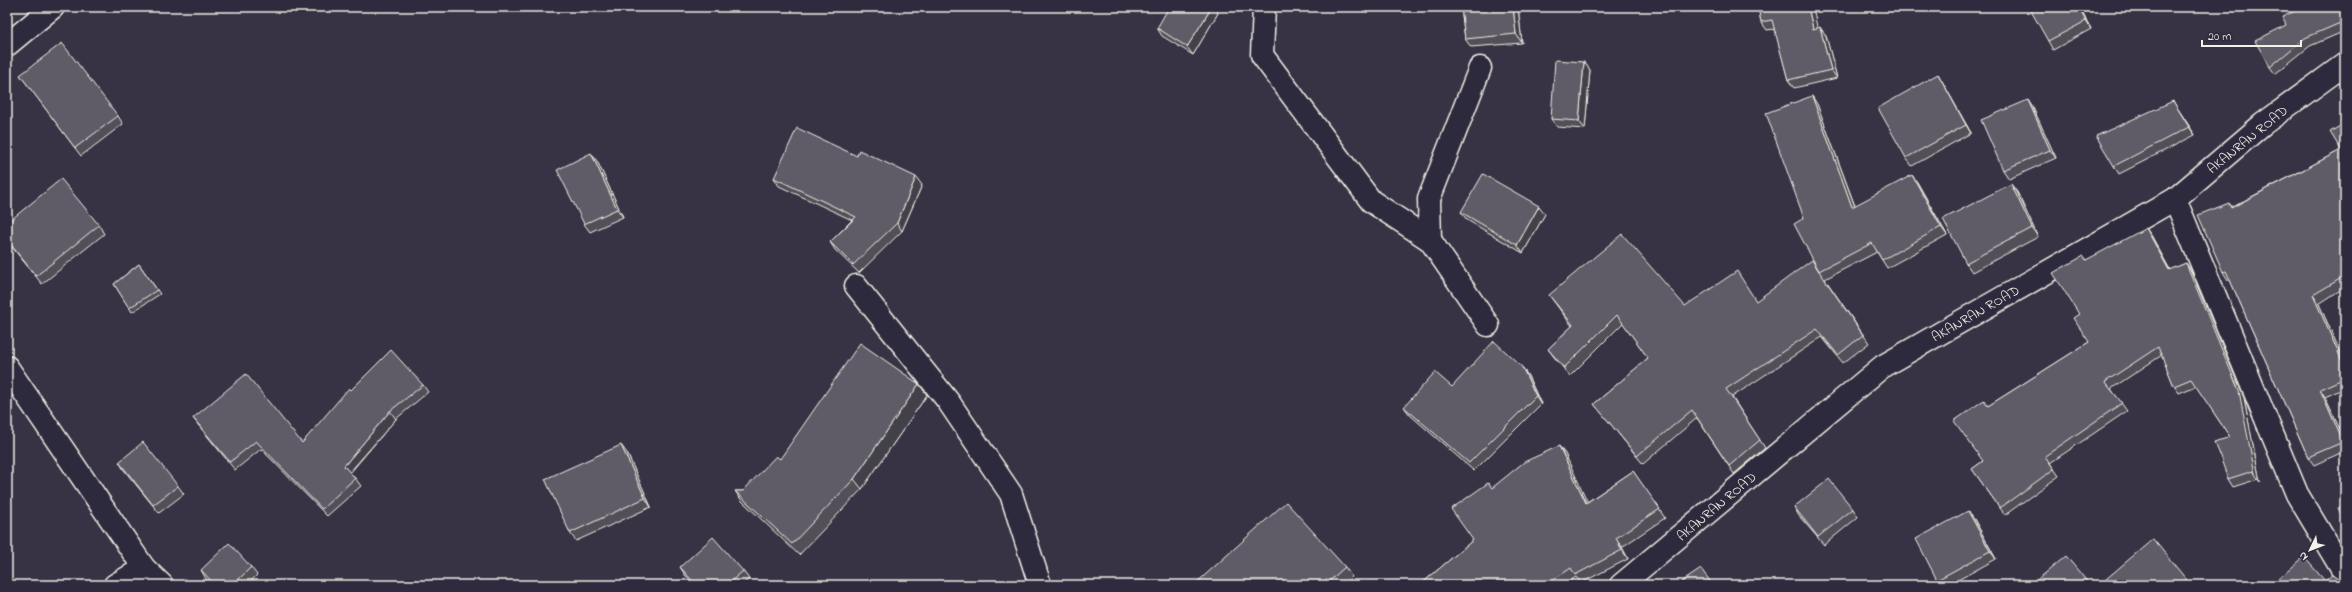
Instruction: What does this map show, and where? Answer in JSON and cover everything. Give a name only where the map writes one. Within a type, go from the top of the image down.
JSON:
[{"type":"street","points":[[7,45],[53,7]]},
{"type":"street","points":[[1264,7],[1262,55],[1371,201],[1430,240],[1488,325]]},
{"type":"street","name":"AKANRAN ROAD","points":[[1621,585],[1883,366],[2175,199],[2264,124],[2345,64]]},
{"type":"street","points":[[1430,240],[1429,200],[1480,68]]},
{"type":"street","points":[[2175,199],[2297,494],[2345,574]]},
{"type":"street","points":[[856,286],[948,401],[1011,494],[1040,585]]},
{"type":"street","points":[[7,367],[144,568],[162,585]]},
{"type":"street","points":[[115,585],[144,568]]},
{"type":"building","points":[[1169,7],[1212,7],[1187,47],[1157,28]]},
{"type":"building","points":[[1461,7],[1513,7],[1516,34],[1465,39]]},
{"type":"building","points":[[1758,7],[1808,7],[1813,29],[1820,27],[1831,70],[1788,80],[1772,20],[1761,22]]},
{"type":"building","points":[[2038,7],[2078,7],[2086,21],[2048,41],[2031,11]]},
{"type":"building","points":[[2304,7],[2345,7],[2345,21],[2305,38],[2270,67],[2255,41],[2286,25],[2282,17]]},
{"type":"building","points":[[62,43],[118,116],[75,148],[20,75]]},
{"type":"building","points":[[1555,60],[1584,62],[1579,121],[1551,119]]},
{"type":"building","points":[[1938,74],[1966,125],[1906,158],[1878,108]]},
{"type":"building","points":[[1812,96],[1852,207],[1912,175],[1941,227],[1882,260],[1872,243],[1819,271],[1794,224],[1804,218],[1766,113]]},
{"type":"building","points":[[2028,100],[2050,150],[2003,170],[1981,120]]},
{"type":"building","points":[[2173,101],[2189,127],[2114,166],[2096,136]]},
{"type":"building","points":[[2345,123],[2345,276],[2313,295],[2345,368],[2345,378],[2320,389],[2343,442],[2308,457],[2226,271],[2223,272],[2198,215],[2229,203],[2231,208],[2341,150],[2330,132]]},
{"type":"building","points":[[797,128],[857,156],[859,150],[916,177],[897,223],[853,265],[830,242],[856,217],[774,178]]},
{"type":"building","points":[[591,153],[617,209],[584,224],[557,170]]},
{"type":"building","points":[[1483,174],[1539,206],[1517,245],[1461,212]]},
{"type":"building","points":[[61,179],[99,225],[36,276],[7,240],[7,223]]},
{"type":"building","points":[[2011,184],[2032,228],[1966,263],[1943,219]]},
{"type":"building","points":[[2146,228],[2169,270],[2186,263],[2239,391],[2255,474],[2253,471],[2228,479],[2215,442],[2230,437],[2191,379],[2174,386],[2158,347],[2105,382],[2122,403],[2045,456],[2054,469],[2000,508],[1972,469],[1983,461],[1954,421],[1984,400],[1988,406],[2089,342],[2073,318],[2079,314],[2053,273],[2083,256],[2086,260]]},
{"type":"building","points":[[1622,234],[1685,306],[1737,271],[1756,301],[1812,260],[1863,335],[1838,355],[1817,329],[1726,389],[1760,440],[1729,466],[1692,410],[1637,456],[1594,404],[1648,358],[1617,315],[1564,368],[1548,349],[1573,325],[1549,295]]},
{"type":"building","points":[[139,264],[157,290],[129,308],[114,284]]},
{"type":"building","points":[[1494,341],[1522,367],[1536,396],[1469,463],[1404,407],[1435,372],[1452,387]]},
{"type":"building","points":[[860,343],[919,384],[854,479],[792,544],[735,491],[743,491],[776,456],[780,459]]},
{"type":"building","points":[[391,350],[423,385],[390,411],[344,466],[355,478],[322,509],[256,441],[230,462],[193,418],[246,374],[302,443],[349,388],[351,390]]},
{"type":"building","points":[[143,442],[178,486],[153,505],[119,462]]},
{"type":"building","points":[[621,445],[645,498],[570,533],[545,479]]},
{"type":"building","points":[[1559,446],[1586,503],[1633,471],[1660,509],[1616,538],[1622,550],[1575,575],[1571,568],[1546,585],[1420,585],[1473,540],[1451,509],[1488,483],[1492,488],[1524,462]]},
{"type":"building","points":[[1829,479],[1853,509],[1818,537],[1794,507]]},
{"type":"building","points":[[1286,502],[1345,567],[1325,585],[1194,585]]},
{"type":"building","points":[[2345,505],[2345,523],[2338,508]]},
{"type":"building","points":[[1968,511],[1990,551],[1937,580],[1916,539]]},
{"type":"building","points":[[713,537],[743,571],[727,585],[696,585],[680,567]]},
{"type":"building","points":[[2153,539],[2191,585],[2099,585]]},
{"type":"building","points":[[229,543],[251,567],[233,585],[215,585],[201,570]]},
{"type":"building","points":[[2066,556],[2090,585],[2031,585]]},
{"type":"building","points":[[2304,557],[2325,581],[2332,575],[2340,579],[2345,576],[2345,585],[2271,585]]},
{"type":"building","points":[[1701,569],[1713,585],[1677,585]]}]
